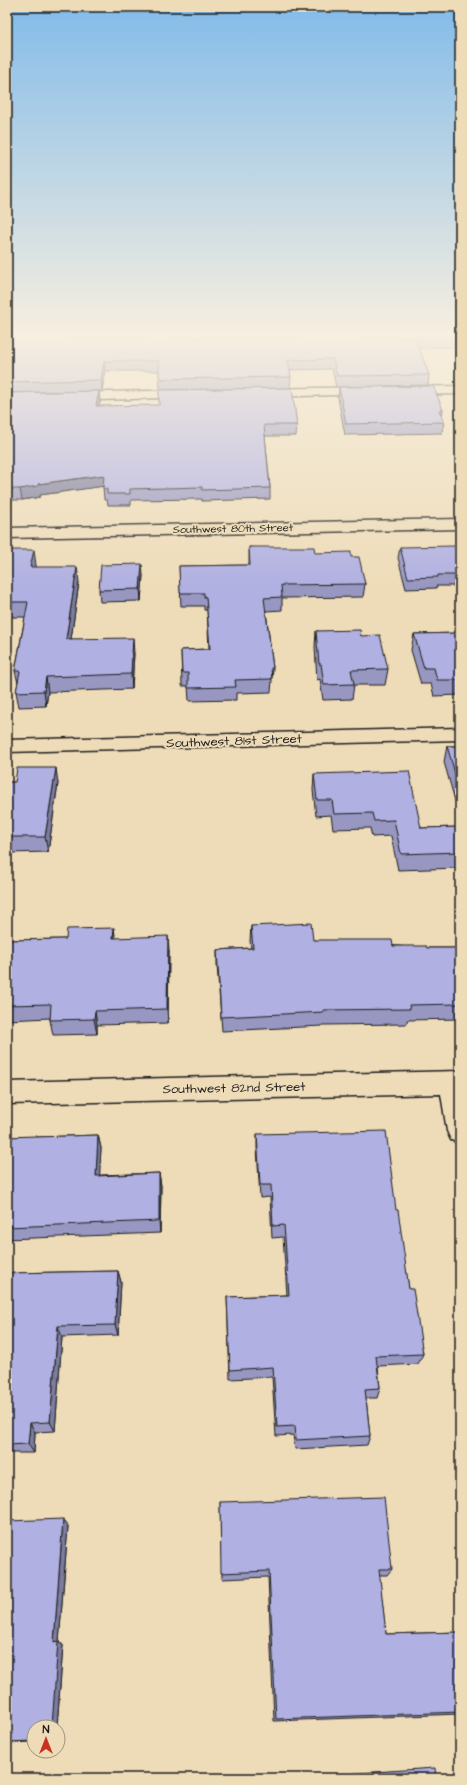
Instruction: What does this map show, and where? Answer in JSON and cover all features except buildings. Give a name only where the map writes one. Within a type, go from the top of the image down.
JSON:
[{"type":"street","name":"Southwest 80th Street","points":[[7,533],[460,524]]},
{"type":"street","name":"Southwest 81st Street","points":[[7,746],[460,734]]},
{"type":"street","name":"Southwest 82nd Street","points":[[7,1093],[456,1082]]},
{"type":"street","points":[[456,1082],[460,1131]]}]
